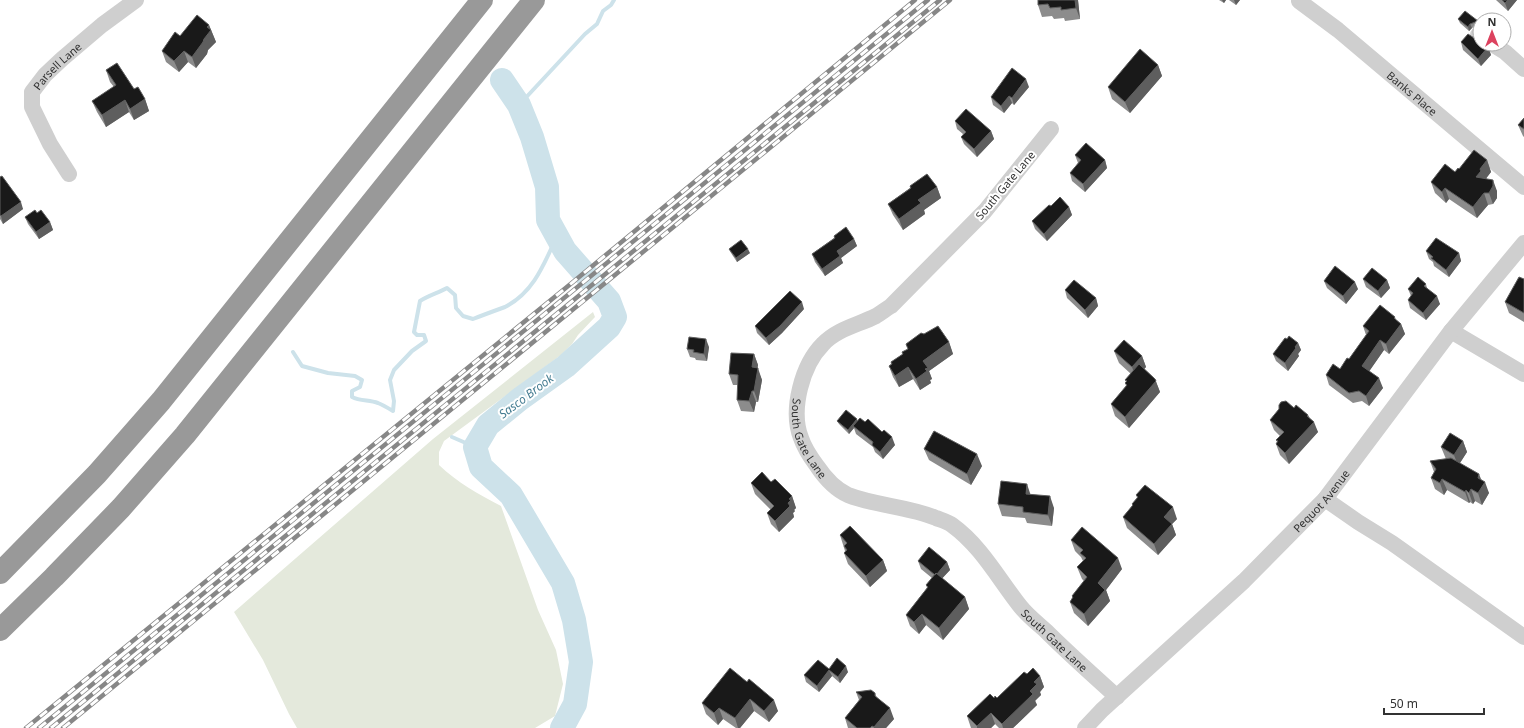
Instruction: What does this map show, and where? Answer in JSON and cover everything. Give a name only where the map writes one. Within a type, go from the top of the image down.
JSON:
[{"type":"highway","points":[[0,573],[88,484],[161,401],[219,331],[482,0]]},
{"type":"highway","points":[[0,630],[54,578],[121,508],[185,435],[534,0]]},
{"type":"street","name":"Parsell Lane","points":[[69,174],[50,144],[32,107],[32,92],[45,75],[62,59],[102,25],[136,0]]},
{"type":"street","name":"Banks Place","points":[[1299,1],[1338,30],[1524,187]]},
{"type":"street","points":[[1506,52],[1524,69]]},
{"type":"street","name":"South Gate Lane","points":[[1052,129],[985,211],[891,306],[875,316],[850,326],[822,345],[807,369],[798,392],[797,416],[800,438],[824,476],[836,487],[847,494],[872,502],[908,509],[951,524],[970,539],[1021,607],[1117,697]]},
{"type":"street","name":"Pequot Avenue","points":[[1084,728],[1244,581],[1325,499],[1451,331],[1524,243]]},
{"type":"street","points":[[1451,331],[1524,374]]},
{"type":"street","points":[[1325,499],[1392,543],[1524,637]]},
{"type":"shaded area","points":[[593,312],[595,317],[561,355],[444,441],[439,452],[439,465],[468,488],[501,506],[538,610],[556,650],[563,684],[555,716],[535,728],[297,728],[263,660],[234,612],[433,439]]},
{"type":"building","points":[[1038,0],[1075,0],[1076,8],[1061,10],[1061,7],[1050,8],[1048,4],[1038,5]]},
{"type":"building","points":[[1465,11],[1472,16],[1472,23],[1468,27],[1458,19]]},
{"type":"building","points":[[197,15],[209,25],[207,27],[211,30],[192,57],[184,51],[174,61],[162,51],[175,32],[180,36]]},
{"type":"building","points":[[1468,34],[1472,37],[1472,52],[1484,52],[1478,59],[1461,42]]},
{"type":"building","points":[[1140,49],[1158,65],[1125,102],[1108,87]]},
{"type":"building","points":[[117,63],[134,89],[138,87],[145,99],[130,109],[125,100],[102,115],[92,101],[116,85],[106,70]]},
{"type":"building","points":[[1012,68],[1026,79],[1012,98],[1009,96],[1001,106],[991,97]]},
{"type":"building","points":[[966,109],[991,131],[974,149],[961,137],[966,132],[955,121]]},
{"type":"building","points":[[1524,118],[1524,129],[1518,125]]},
{"type":"building","points":[[1086,143],[1105,160],[1083,184],[1070,173],[1081,160],[1075,155]]},
{"type":"building","points":[[1474,150],[1487,160],[1476,177],[1493,180],[1493,186],[1489,193],[1484,193],[1473,207],[1445,188],[1442,192],[1431,182],[1445,164],[1455,172]]},
{"type":"building","points":[[927,174],[937,187],[918,200],[921,203],[899,219],[888,204],[911,188],[910,186]]},
{"type":"building","points":[[2,176],[21,202],[1,216],[0,177]]},
{"type":"building","points":[[1060,197],[1069,207],[1044,234],[1032,221]]},
{"type":"building","points":[[35,210],[37,213],[41,210],[50,222],[36,232],[25,217]]},
{"type":"building","points":[[846,227],[854,239],[837,251],[840,256],[822,269],[812,254],[835,238],[834,236]]},
{"type":"building","points":[[1436,238],[1459,253],[1446,270],[1431,258],[1433,257],[1426,251]]},
{"type":"building","points":[[741,240],[748,249],[736,258],[729,249]]},
{"type":"building","points":[[1335,266],[1355,282],[1343,296],[1324,281]]},
{"type":"building","points":[[1372,268],[1387,280],[1378,291],[1363,279]]},
{"type":"building","points":[[1418,277],[1426,284],[1424,286],[1437,296],[1423,313],[1408,300],[1413,293],[1408,289]]},
{"type":"building","points":[[1519,277],[1524,279],[1524,313],[1505,302]]},
{"type":"building","points":[[1074,280],[1096,298],[1085,310],[1065,290]]},
{"type":"building","points":[[790,291],[802,302],[780,326],[766,338],[755,326]]},
{"type":"building","points":[[1380,305],[1401,324],[1386,344],[1380,340],[1362,366],[1379,378],[1366,396],[1359,391],[1349,393],[1326,375],[1333,364],[1340,369],[1347,358],[1349,359],[1369,331],[1363,326]]},
{"type":"building","points":[[938,326],[949,342],[923,361],[928,368],[925,369],[927,371],[916,379],[908,367],[895,376],[889,366],[892,364],[891,362],[903,354],[902,352],[908,349],[906,344],[921,333],[924,334]]},
{"type":"building","points":[[1289,336],[1298,343],[1285,363],[1273,354],[1285,338],[1287,339]]},
{"type":"building","points":[[689,337],[706,339],[704,354],[687,349]]},
{"type":"building","points":[[1124,340],[1142,356],[1132,367],[1114,351]]},
{"type":"building","points":[[731,353],[754,354],[752,367],[758,368],[754,391],[752,391],[749,401],[737,400],[738,375],[729,374]]},
{"type":"building","points":[[1139,364],[1156,381],[1125,417],[1111,404],[1127,385],[1125,383],[1127,381],[1125,380]]},
{"type":"building","points":[[1286,401],[1294,408],[1296,405],[1314,422],[1285,453],[1276,444],[1278,441],[1276,440],[1284,432],[1270,420],[1279,409],[1281,402]]},
{"type":"building","points":[[846,410],[857,419],[848,430],[837,421]]},
{"type":"building","points":[[860,418],[865,422],[868,419],[882,432],[884,430],[892,437],[880,452],[872,445],[873,442],[853,426]]},
{"type":"building","points":[[934,431],[977,454],[967,474],[924,449]]},
{"type":"building","points":[[1450,433],[1463,441],[1454,455],[1441,447]]},
{"type":"building","points":[[1451,458],[1479,474],[1478,478],[1485,482],[1478,493],[1471,489],[1469,493],[1466,490],[1465,492],[1442,479],[1440,483],[1431,478],[1436,469],[1430,461]]},
{"type":"building","points":[[762,472],[771,482],[775,479],[792,496],[788,503],[790,506],[775,521],[767,513],[774,506],[751,483]]},
{"type":"building","points":[[1001,481],[1027,484],[1026,494],[1050,496],[1048,515],[1023,512],[1023,507],[998,504]]},
{"type":"building","points":[[1145,485],[1173,507],[1164,517],[1172,524],[1154,544],[1123,517],[1138,497],[1136,495]]},
{"type":"building","points":[[850,526],[883,560],[866,576],[844,553],[847,550],[844,546],[847,543],[840,535]]},
{"type":"building","points":[[1082,527],[1118,558],[1098,583],[1105,590],[1084,614],[1070,602],[1073,597],[1072,596],[1087,577],[1077,567],[1086,558],[1080,553],[1083,550],[1071,540]]},
{"type":"building","points":[[929,547],[947,562],[935,575],[918,561]]},
{"type":"building","points":[[936,573],[965,597],[939,628],[922,614],[914,622],[906,615],[928,587],[926,585]]},
{"type":"building","points":[[837,658],[846,666],[838,677],[829,670],[817,686],[804,675],[818,660],[829,669]]},
{"type":"building","points":[[730,668],[747,682],[749,679],[774,700],[764,711],[750,699],[735,718],[719,708],[714,713],[702,703]]},
{"type":"building","points":[[1033,668],[1040,676],[1034,682],[1037,684],[1030,691],[1033,694],[1002,724],[991,713],[977,726],[967,716],[990,694],[994,698],[995,696],[997,698],[1024,672],[1027,674]]},
{"type":"building","points":[[871,690],[875,693],[875,696],[890,708],[874,727],[857,728],[845,718],[862,697],[856,692]]},
{"type":"waterway","points":[[519,105],[585,34],[597,24],[603,11],[611,5],[614,0]]},
{"type":"waterway","name":"Sasco Brook","points":[[502,80],[519,105],[532,137],[547,187],[548,220],[565,251],[609,301],[615,317],[609,327],[566,366],[520,399],[488,425],[475,447],[481,467],[511,495],[563,583],[574,620],[581,662],[575,704],[562,728]]},
{"type":"waterway","points":[[293,352],[302,366],[328,373],[355,376],[362,380],[360,387],[352,391],[352,397],[378,403],[393,411],[394,401],[390,380],[394,370],[412,351],[426,341],[424,335],[417,335],[414,332],[420,301],[447,288],[455,295],[456,308],[463,316],[473,319],[505,307],[524,294],[531,285],[542,267],[557,236]]},
{"type":"waterway","points":[[452,437],[475,447]]},
{"type":"railway","points":[[26,728],[573,282],[915,0]]},
{"type":"railway","points":[[39,728],[928,0]]},
{"type":"railway","points":[[51,728],[940,0]]},
{"type":"railway","points":[[63,728],[950,0]]}]
